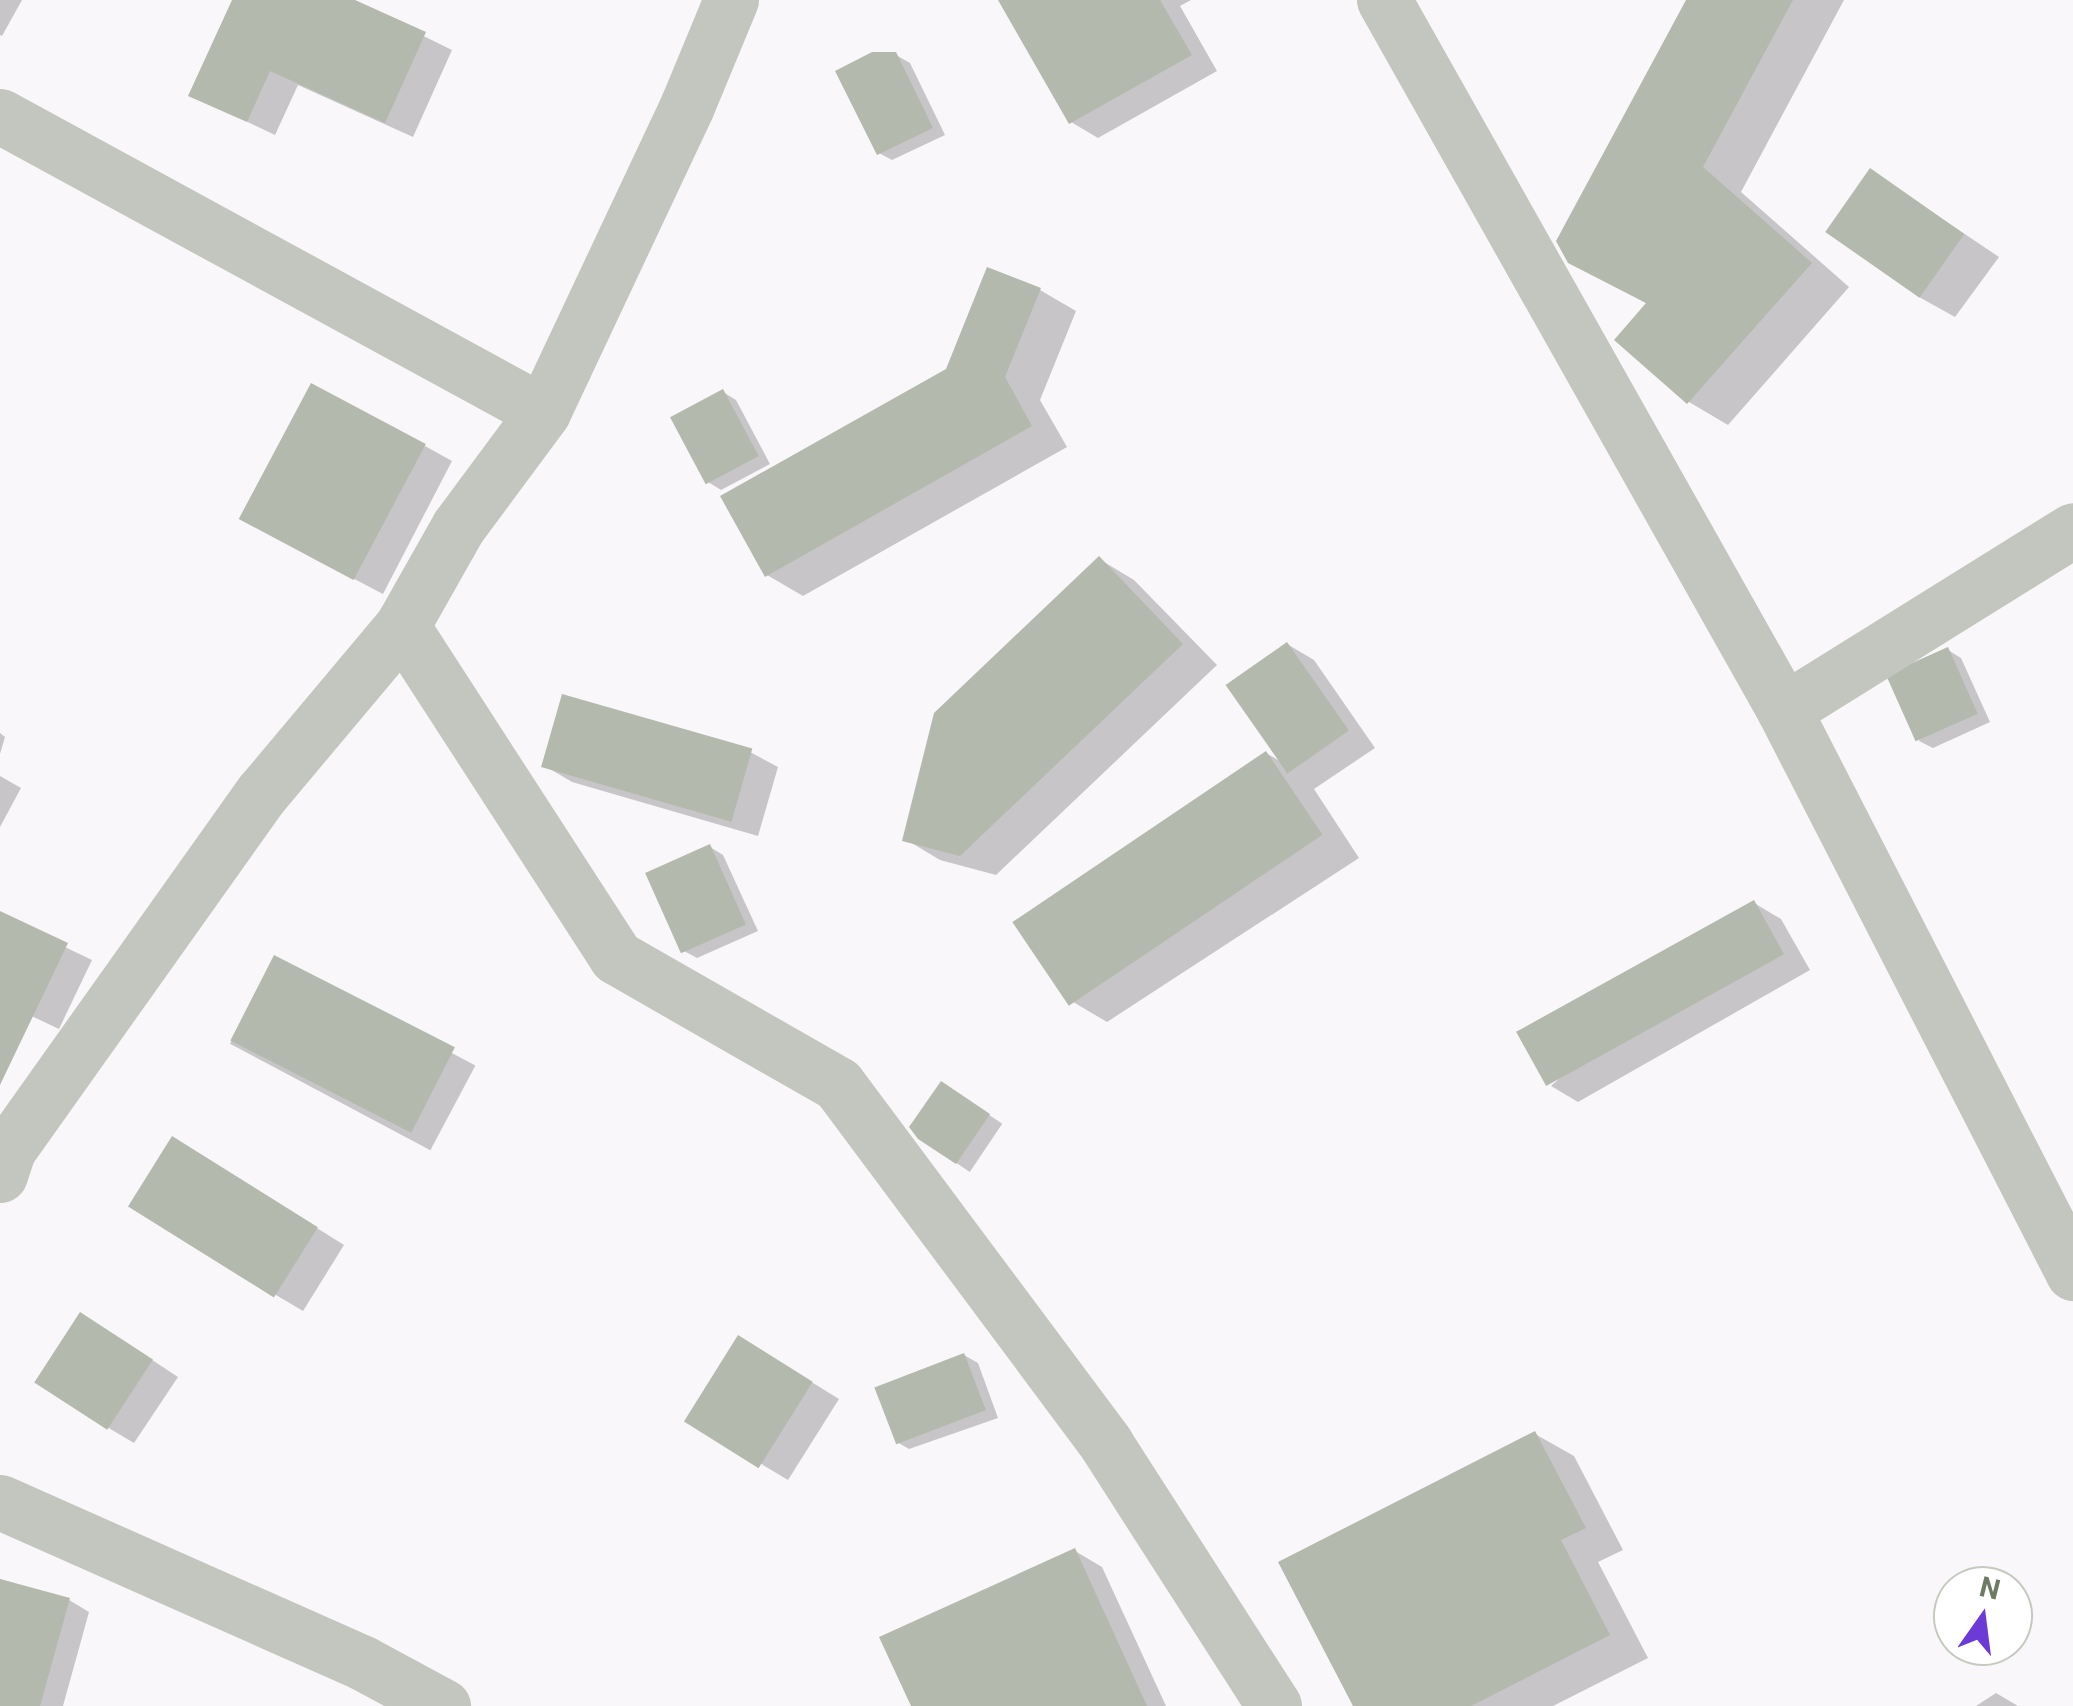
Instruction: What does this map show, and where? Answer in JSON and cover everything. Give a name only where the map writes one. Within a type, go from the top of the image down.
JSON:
[{"type":"street","points":[[3,1157],[262,792],[402,626],[458,527],[543,412],[687,106],[731,0]]},
{"type":"street","points":[[1384,0],[1784,710],[2073,1272]]},
{"type":"street","points":[[0,116],[543,412]]},
{"type":"street","points":[[1784,710],[2073,530]]},
{"type":"street","points":[[402,626],[616,957],[838,1084],[1106,1444],[1274,1706]]},
{"type":"street","points":[[0,1502],[363,1663],[443,1706]]},
{"type":"building","points":[[232,0],[355,0],[426,32],[385,123],[270,71],[247,122],[188,96]]},
{"type":"building","points":[[998,0],[1160,0],[1192,55],[1069,124]]},
{"type":"building","points":[[1686,0],[1793,0],[1703,167],[1812,263],[1687,404],[1614,340],[1646,303],[1568,263],[1556,241]]},
{"type":"building","points":[[872,52],[896,52],[933,128],[877,155],[835,71]]},
{"type":"building","points":[[1870,168],[1964,234],[1919,298],[1825,232]]},
{"type":"building","points":[[987,267],[1041,288],[1005,377],[1032,426],[765,577],[720,496],[946,369]]},
{"type":"building","points":[[311,383],[426,444],[353,580],[239,519]]},
{"type":"building","points":[[723,389],[759,456],[706,484],[670,417]]},
{"type":"building","points":[[1099,556],[1183,644],[960,856],[902,841],[934,713]]},
{"type":"building","points":[[1287,642],[1349,730],[1288,773],[1226,685]]},
{"type":"building","points":[[1948,647],[1978,714],[1916,741],[1886,675]]},
{"type":"building","points":[[562,694],[752,749],[731,822],[541,767]]},
{"type":"building","points":[[1266,751],[1322,835],[1069,1006],[1012,922]]},
{"type":"building","points":[[710,844],[746,924],[681,953],[645,873]]},
{"type":"building","points":[[1754,900],[1784,954],[1546,1086],[1516,1032]]},
{"type":"building","points":[[0,911],[68,943],[0,1085]]},
{"type":"building","points":[[274,955],[455,1047],[411,1133],[230,1041]]},
{"type":"building","points":[[941,1081],[990,1114],[956,1164],[918,1139],[909,1127]]},
{"type":"building","points":[[172,1136],[318,1227],[274,1298],[128,1206]]},
{"type":"building","points":[[80,1312],[153,1359],[107,1430],[34,1382]]},
{"type":"building","points":[[738,1335],[813,1382],[759,1468],[684,1422]]},
{"type":"building","points":[[964,1353],[986,1410],[896,1444],[874,1387]]},
{"type":"building","points":[[1535,1431],[1586,1528],[1561,1540],[1610,1635],[1471,1706],[1353,1706],[1278,1562]]},
{"type":"building","points":[[1075,1548],[1147,1706],[911,1706],[879,1637]]},
{"type":"building","points":[[0,1579],[70,1598],[40,1706],[0,1706]]}]
